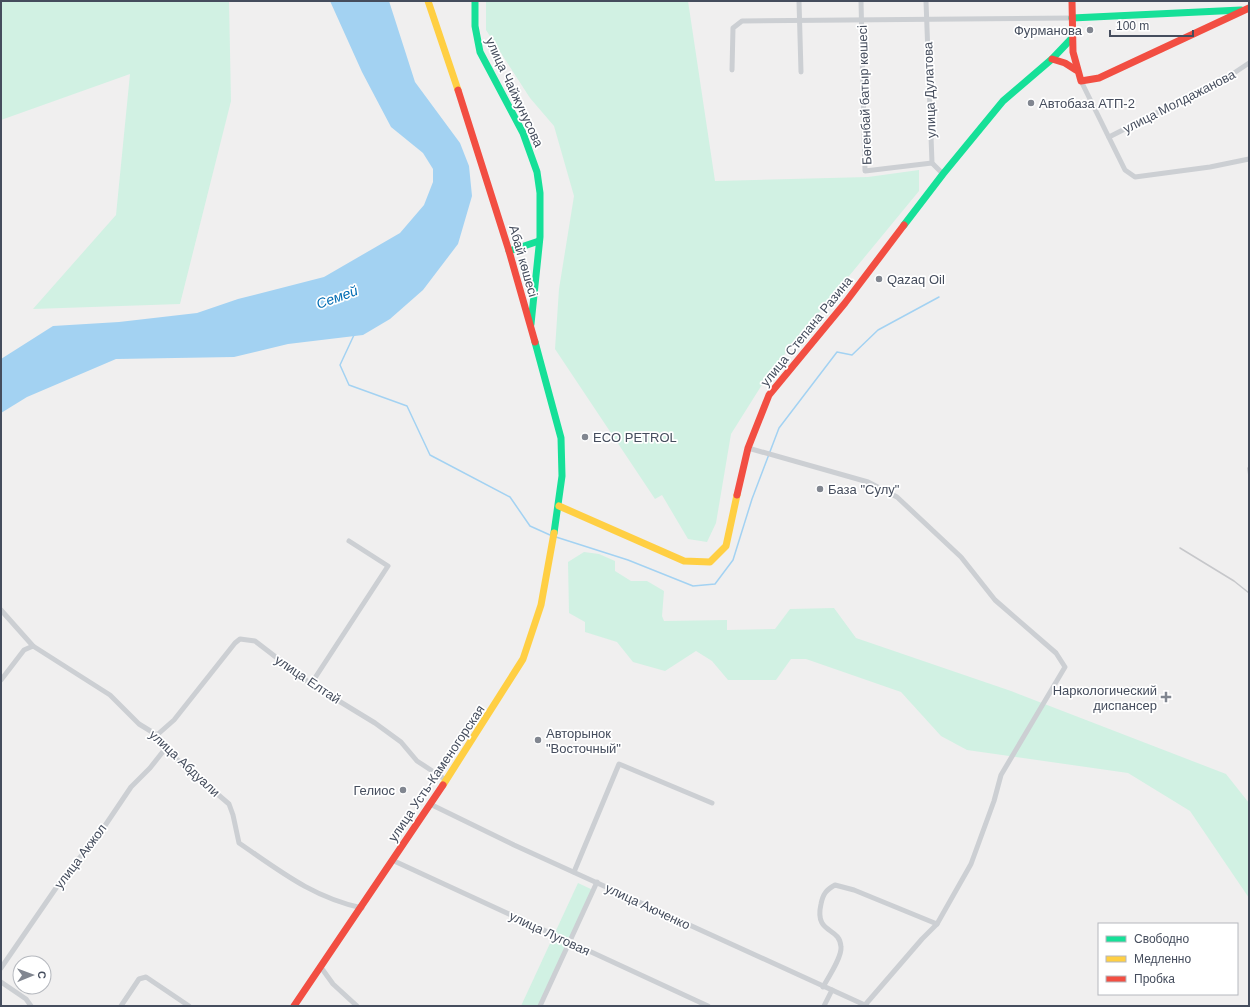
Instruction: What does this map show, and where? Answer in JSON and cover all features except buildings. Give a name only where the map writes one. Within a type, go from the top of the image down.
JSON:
[{"type":"main road","name":"Абай көшесі","points":[[428,1],[447,53],[508,251],[561,438],[562,476],[559,506],[553,534]]},
{"type":"main road","name":"улица Чайжунусова","points":[[475,1],[474,17],[476,36],[481,53],[532,153],[540,188],[541,208],[539,241],[531,329]]},
{"type":"main road","points":[[1072,1],[1072,38],[1076,70],[1081,81],[1099,78],[1249,8]]},
{"type":"main road","points":[[1072,18],[1227,12],[1249,8]]},
{"type":"main road","name":"улица Степана Разина","points":[[559,506],[684,561],[710,562],[726,546],[748,448],[768,395],[846,303],[943,174],[1003,101],[1052,59],[1072,38]]},
{"type":"main road","points":[[1052,59],[1065,63],[1076,70]]},
{"type":"main road","points":[[508,251],[539,241]]},
{"type":"main road","name":"улица Усть-Каменогорская","points":[[294,1006],[320,966],[362,908],[523,659],[538,617],[553,534]]},
{"type":"street","points":[[799,1],[801,72]]},
{"type":"street","name":"Бөгенбай батыр көшесі","points":[[861,1],[865,171],[932,163]]},
{"type":"street","name":"улица Дулатова","points":[[926,1],[932,163]]},
{"type":"street","points":[[732,70],[733,28],[742,21],[1072,18]]},
{"type":"street","name":"улица Молдажанова","points":[[1109,137],[1248,66]]},
{"type":"street","points":[[1081,81],[1126,170],[1134,177],[1210,167],[1249,159]]},
{"type":"street","points":[[932,163],[943,174]]},
{"type":"street","points":[[748,448],[868,482],[897,498],[961,557],[995,600],[1056,653],[1065,667],[1001,775],[994,801],[970,864],[937,924],[922,939],[866,1006]]},
{"type":"street","points":[[311,684],[388,566],[349,541]]},
{"type":"street","name":"улица Абдуали","points":[[1,610],[33,646],[110,695],[139,724],[157,735],[165,748],[228,804],[233,815],[239,843],[304,888],[338,902],[362,908]]},
{"type":"street","name":"улица Елтай","points":[[157,735],[174,720],[219,661],[240,639],[255,641],[311,684],[376,724],[401,742],[417,761],[446,780]]},
{"type":"street","points":[[1,680],[24,650],[33,646]]},
{"type":"street","name":"улица Акжол","points":[[1,968],[65,875],[98,836],[131,787],[150,768],[165,748]]},
{"type":"street","points":[[574,872],[619,764],[712,803]]},
{"type":"street","name":"улица Аюченко","points":[[430,804],[514,845],[866,1006]]},
{"type":"street","name":"улица Луговая","points":[[392,860],[708,1006]]},
{"type":"street","points":[[542,1006],[569,942],[597,882]]},
{"type":"street","points":[[823,987],[841,952],[840,942],[837,936],[820,921],[819,912],[823,894],[835,885],[854,890],[937,924]]},
{"type":"street","points":[[320,966],[333,984],[357,1006]]},
{"type":"street","points":[[121,1006],[139,979],[146,977],[189,1006]]},
{"type":"street","points":[[1,982],[26,999],[31,1006]]},
{"type":"street","points":[[824,1006],[832,990]]},
{"type":"green space","points":[[1,1],[229,1],[231,101],[180,304],[33,309],[116,215],[130,74],[1,120]]},
{"type":"green space","points":[[486,1],[688,1],[715,181],[868,177],[919,170],[919,191],[770,372],[731,434],[716,523],[707,542],[688,539],[662,495],[655,499],[555,349],[559,289],[574,196],[554,126],[530,98],[486,30]]},
{"type":"green space","points":[[584,552],[599,554],[615,561],[615,571],[631,581],[647,581],[664,591],[662,616],[664,621],[727,620],[727,630],[775,629],[790,609],[834,608],[856,638],[1011,691],[1226,774],[1249,803],[1249,898],[1190,811],[1128,773],[967,750],[941,736],[901,692],[806,659],[791,659],[776,680],[728,680],[712,661],[696,651],[665,671],[633,662],[617,642],[585,632],[585,622],[569,613],[568,562]]},
{"type":"green space","points":[[578,883],[593,890],[539,1006],[521,1006]]},
{"type":"water","name":"Семей","points":[[330,1],[389,1],[415,82],[460,143],[469,166],[472,196],[458,244],[423,290],[390,319],[363,335],[288,344],[234,357],[116,359],[27,397],[1,413],[1,359],[53,326],[119,322],[197,313],[238,299],[324,277],[400,233],[424,205],[433,182],[433,169],[423,153],[391,127],[362,72]]},
{"type":"waterway","points":[[556,537],[628,560],[693,586],[715,584],[733,560],[752,499],[779,428],[837,352],[852,355],[878,330],[939,297]]},
{"type":"waterway","points":[[354,335],[340,365],[349,385],[407,406],[430,455],[510,497],[530,526],[550,535]]},
{"type":"railway","points":[[1248,468],[1249,477]]},
{"type":"railway","points":[[1180,548],[1234,581],[1249,593]]},
{"type":"traffic: fast","points":[[475,1],[475,26],[480,52],[523,133],[537,172],[540,193],[540,237],[531,324]]},
{"type":"traffic: fast","points":[[1072,18],[1241,10]]},
{"type":"traffic: fast","points":[[904,225],[943,174],[1003,101],[1052,59],[1072,38]]},
{"type":"traffic: fast","points":[[509,251],[539,241]]},
{"type":"traffic: fast","points":[[535,342],[561,438],[562,476],[554,533]]},
{"type":"traffic: slow","points":[[428,1],[458,90]]},
{"type":"traffic: slow","points":[[559,506],[684,561],[710,562],[726,546],[737,495]]},
{"type":"traffic: slow","points":[[443,785],[523,659],[541,605],[554,533]]},
{"type":"traffic: jam","points":[[1072,1],[1073,52],[1081,81],[1099,78],[1249,8]]},
{"type":"traffic: jam","points":[[1052,59],[1065,63],[1076,70]]},
{"type":"traffic: jam","points":[[458,90],[509,251],[535,342]]},
{"type":"traffic: jam","points":[[737,495],[748,448],[769,395],[845,303],[904,225]]},
{"type":"traffic: jam","points":[[294,1006],[443,785]]},
{"type":"place","name":"Фурманова","points":[[1090,30]]},
{"type":"place","name":"Автобаза АТП-2","points":[[1031,103]]},
{"type":"place","name":"Qazaq Oil","points":[[879,279]]},
{"type":"place","name":"ECO PETROL","points":[[585,437]]},
{"type":"place","name":"База \"Сулу\"","points":[[820,489]]},
{"type":"place","name":"Наркологический диспансер","points":[[1166,697]]},
{"type":"place","name":"Авторынок \"Восточный\"","points":[[538,740]]},
{"type":"place","name":"Гелиос","points":[[403,790]]}]
